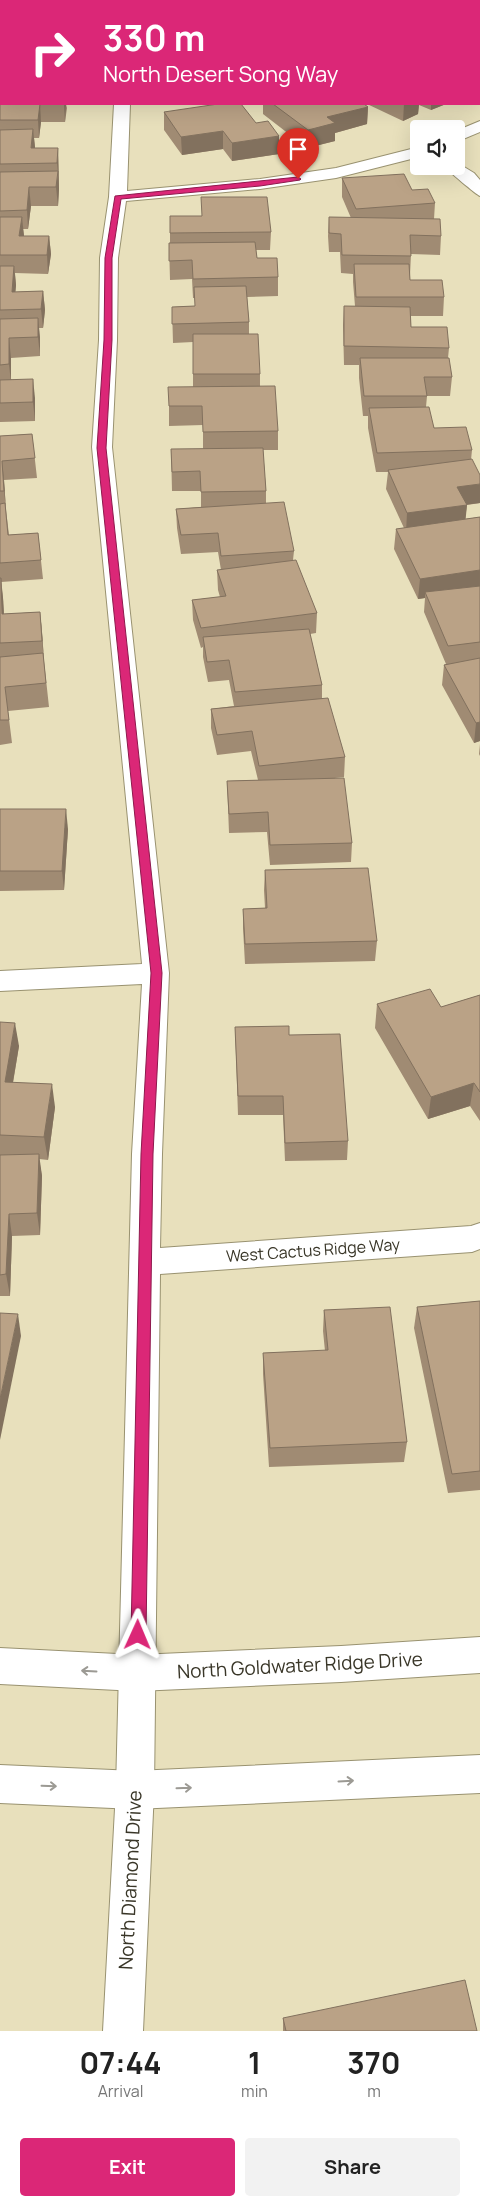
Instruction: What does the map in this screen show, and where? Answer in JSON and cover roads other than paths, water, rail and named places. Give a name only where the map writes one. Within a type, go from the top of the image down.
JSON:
[{"type":"street","name":"North Diamond Drive","points":[[122,105],[118,197],[109,258],[108,340],[102,448],[156,973],[147,1154],[135,1790],[123,2031]]},
{"type":"street","points":[[465,133],[480,126]]},
{"type":"street","points":[[118,197],[260,184],[336,173],[410,154]]},
{"type":"street","points":[[465,175],[480,191]]},
{"type":"street","points":[[0,981],[156,973]]},
{"type":"street","name":"West Cactus Ridge Way","points":[[145,1262],[472,1239],[480,1236]]},
{"type":"street","name":"North Goldwater Ridge Drive","points":[[0,1666],[138,1674],[480,1655]]},
{"type":"street","points":[[0,1784],[135,1790],[480,1774]]}]
